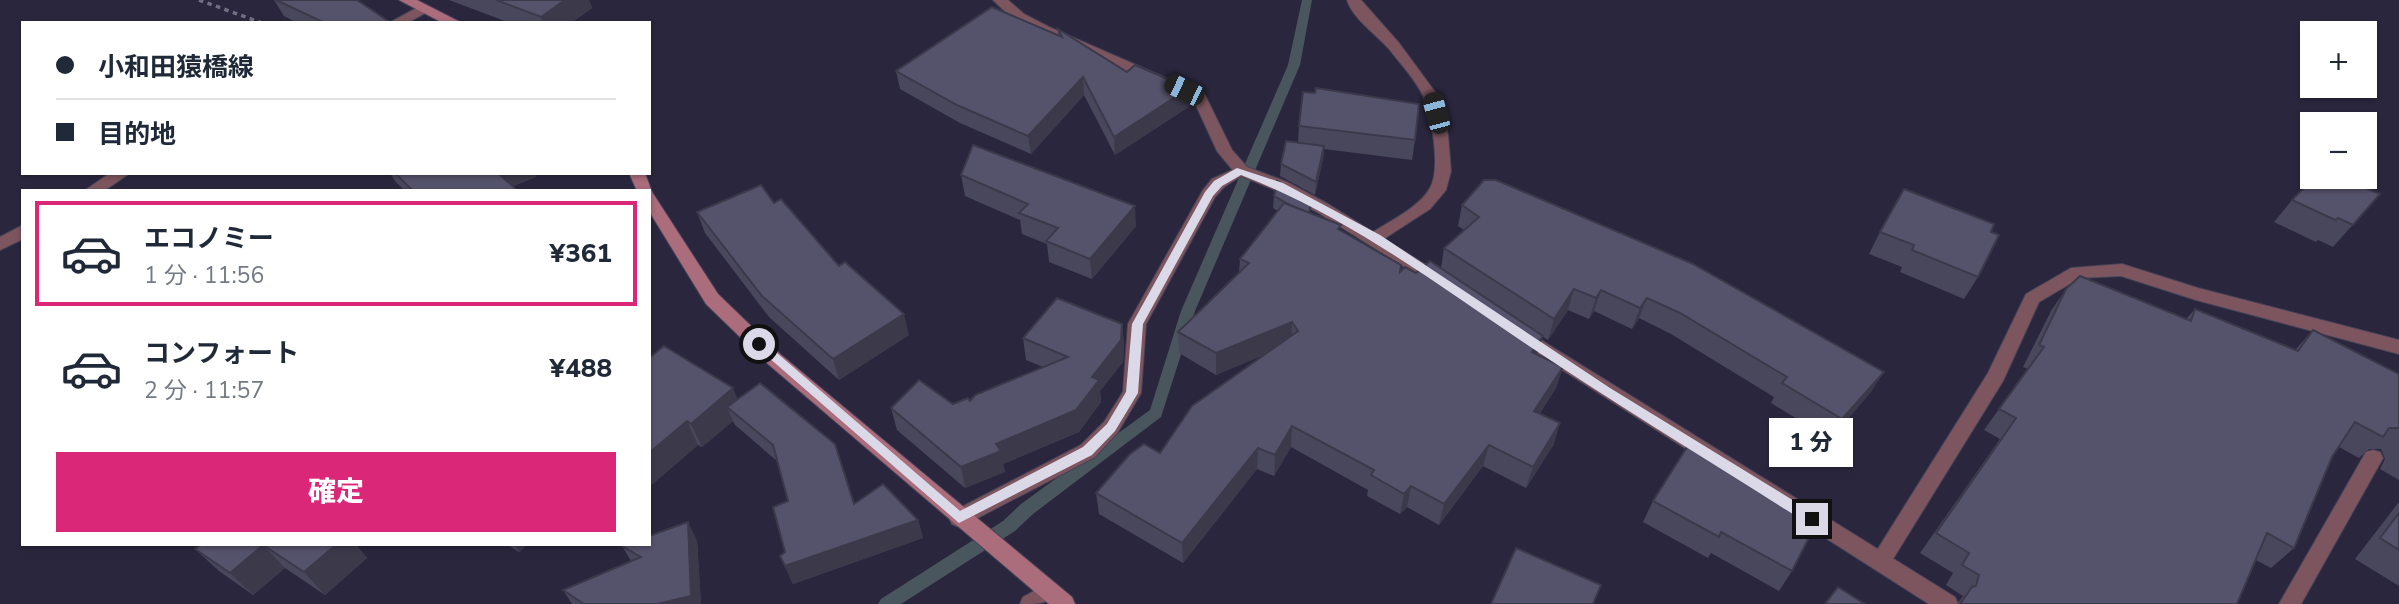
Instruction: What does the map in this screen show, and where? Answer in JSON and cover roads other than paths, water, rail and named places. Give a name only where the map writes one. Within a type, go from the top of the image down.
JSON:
[{"type":"main road","points":[[406,0],[450,21]]},
{"type":"main road","points":[[651,200],[712,299],[774,359],[959,518],[1048,600]]},
{"type":"street","points":[[1000,0],[1019,17],[1044,30],[1200,98],[1210,112],[1215,134],[1242,171],[1279,185],[1376,238],[1457,292]]},
{"type":"street","points":[[1354,0],[1356,6],[1394,46],[1431,96],[1440,135],[1443,170],[1438,190],[1424,205],[1376,238]]},
{"type":"street","points":[[400,21],[422,9]]},
{"type":"street","points":[[959,518],[1088,451],[1111,427],[1132,393],[1137,324],[1209,194],[1218,183],[1242,171]]},
{"type":"street","points":[[95,189],[119,175]]},
{"type":"street","points":[[0,244],[21,232]]},
{"type":"street","points":[[1881,561],[1996,376],[2032,298],[2077,272],[2122,270],[2196,294],[2399,347]]},
{"type":"street","points":[[1499,320],[1606,391],[1947,604]]},
{"type":"street","points":[[2290,604],[2373,458]]},
{"type":"waterway","points":[[887,604],[1009,526],[1027,509],[1156,413],[1188,311],[1294,65],[1307,0]]}]
